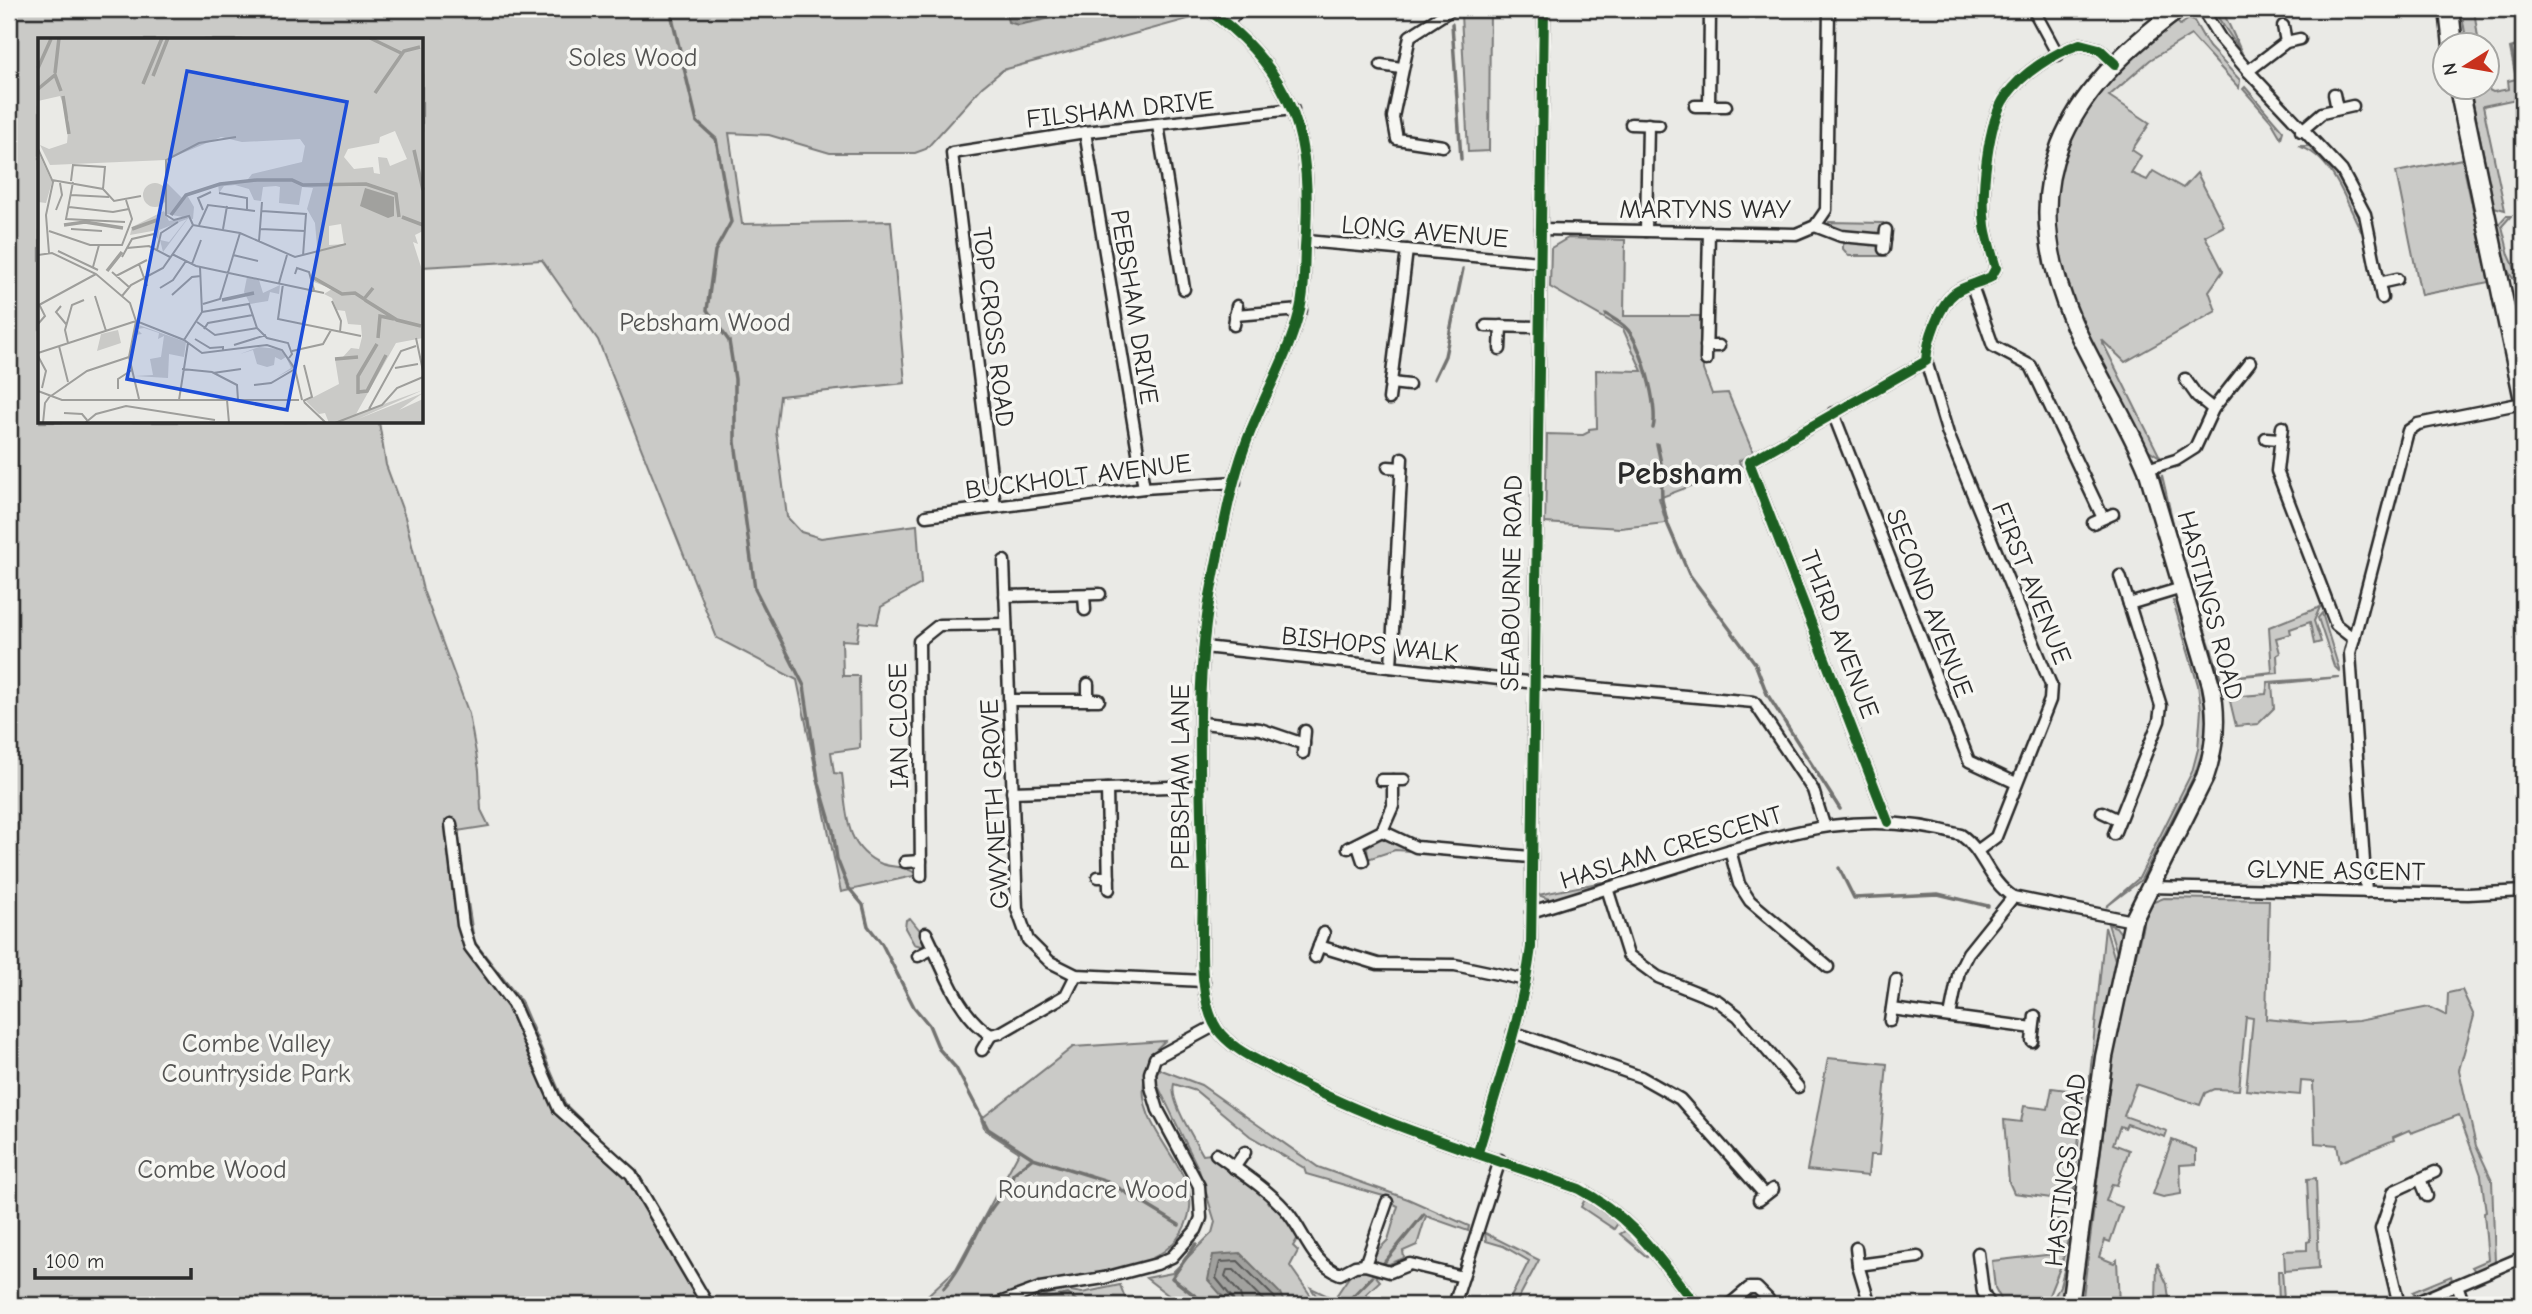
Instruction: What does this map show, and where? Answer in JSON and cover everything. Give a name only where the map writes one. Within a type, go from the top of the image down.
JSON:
[{"type":"highway","points":[[2450,11],[2452,32]]},
{"type":"highway","points":[[2462,102],[2523,396]]},
{"type":"main road","name":"HASTINGS ROAD","points":[[2070,1305],[2104,1057],[2133,921],[2205,777],[2216,737],[2213,692],[2147,469],[2070,315],[2050,257],[2046,227],[2051,177],[2065,130],[2093,86],[2179,9]]},
{"type":"street","name":"PEBSHAM LANE","points":[[1207,9],[1227,23],[1275,75],[1293,109],[1302,136],[1308,174],[1301,310],[1282,368],[1259,410],[1244,446],[1212,583],[1204,647],[1201,786],[1204,981],[1214,1026]]},
{"type":"street","points":[[1227,23],[1240,9]]},
{"type":"street","points":[[1443,146],[1397,139],[1393,117],[1401,68],[1410,36],[1452,9]]},
{"type":"street","name":"SEABOURNE ROAD","points":[[1478,1152],[1526,981],[1531,912],[1532,682],[1544,9]]},
{"type":"street","points":[[1709,106],[1710,9]]},
{"type":"street","name":"MARTYNS WAY","points":[[1541,229],[1796,234],[1815,226],[1826,210],[1829,9]]},
{"type":"street","points":[[2034,9],[2058,55]]},
{"type":"street","points":[[2202,9],[2220,38],[2301,131],[2342,171],[2352,187],[2370,233],[2382,298]]},
{"type":"street","points":[[2283,26],[2286,42]]},
{"type":"street","points":[[2248,71],[2286,42],[2300,39]]},
{"type":"street","points":[[1833,413],[1926,361],[1927,350],[1949,299],[1991,277],[1996,268],[1985,226],[1985,195],[1996,118],[2005,97],[2022,78],[2058,55],[2086,44],[2099,49],[2115,64]]},
{"type":"street","points":[[1381,65],[1401,68]]},
{"type":"street","points":[[2334,94],[2337,109]]},
{"type":"street","points":[[1695,106],[1727,106]]},
{"type":"street","points":[[2301,131],[2322,113],[2353,106]]},
{"type":"street","name":"FILSHAM DRIVE","points":[[952,153],[1085,132],[1293,109]]},
{"type":"street","points":[[1631,124],[1659,124]]},
{"type":"street","points":[[1646,231],[1648,124]]},
{"type":"street","points":[[1158,125],[1184,289]]},
{"type":"street","name":"PEBSHAM DRIVE","points":[[1085,132],[1144,488]]},
{"type":"street","name":"TOP CROSS ROAD","points":[[952,153],[995,506]]},
{"type":"street","points":[[1815,226],[1841,236],[1885,240]]},
{"type":"street","points":[[1706,360],[1709,232]]},
{"type":"street","name":"LONG AVENUE","points":[[1306,241],[1540,262]]},
{"type":"street","points":[[1389,399],[1407,250]]},
{"type":"street","points":[[2379,283],[2397,279]]},
{"type":"street","points":[[1972,286],[1993,346],[2031,366],[2108,516],[2092,523]]},
{"type":"street","points":[[1235,316],[1301,310]]},
{"type":"street","points":[[1486,326],[1538,327]]},
{"type":"street","points":[[1500,326],[1500,349]]},
{"type":"street","points":[[1706,346],[1719,346]]},
{"type":"street","name":"FIRST AVENUE","points":[[1926,361],[1948,433],[2051,685],[2050,700],[1996,837],[1977,851]]},
{"type":"street","points":[[2147,469],[2176,460],[2195,448],[2213,409],[2250,362]]},
{"type":"street","points":[[2185,379],[2197,396],[2213,409]]},
{"type":"street","points":[[1391,383],[1409,385]]},
{"type":"street","points":[[2366,892],[2350,653],[2408,431],[2418,424],[2523,403]]},
{"type":"street","name":"THIRD AVENUE","points":[[1833,413],[1749,462],[1888,822]]},
{"type":"street","name":"SECOND AVENUE","points":[[1833,413],[1969,761],[2016,783]]},
{"type":"street","points":[[2282,427],[2277,471],[2336,625],[2354,639]]},
{"type":"street","points":[[2266,438],[2279,439]]},
{"type":"street","points":[[1388,467],[1402,463],[1391,667]]},
{"type":"street","name":"BUCKHOLT AVENUE","points":[[926,516],[1144,488],[1235,482]]},
{"type":"street","name":"GWYNETH GROVE","points":[[1004,561],[1017,909],[1028,940],[1050,962],[1076,975],[1204,981]]},
{"type":"street","points":[[2114,834],[2159,721],[2161,706],[2120,576]]},
{"type":"street","points":[[2129,604],[2182,588]]},
{"type":"street","points":[[1005,596],[1100,594]]},
{"type":"street","points":[[1084,595],[1085,610]]},
{"type":"street","name":"IAN CLOSE","points":[[921,876],[919,641],[939,625],[1006,624]]},
{"type":"street","name":"BISHOPS WALK","points":[[1204,647],[1532,682]]},
{"type":"street","name":"HASLAM CRESCENT","points":[[1532,682],[1754,702],[1813,790],[1824,825]]},
{"type":"street","points":[[1009,701],[1094,700],[1088,684]]},
{"type":"street","points":[[1202,723],[1260,729],[1303,749],[1305,731]]},
{"type":"street","points":[[1363,861],[1353,847],[1382,831],[1399,780],[1381,780]]},
{"type":"street","points":[[1012,792],[1201,786]]},
{"type":"street","points":[[1107,789],[1104,877],[1109,889]]},
{"type":"street","points":[[2102,812],[2119,820]]},
{"type":"street","points":[[1888,822],[1961,835],[1977,851],[1999,888],[2013,897],[2133,921]]},
{"type":"street","name":"HASLAM CRESCENT","points":[[1531,912],[1776,835],[1824,825],[1888,822]]},
{"type":"street","points":[[451,824],[463,925],[470,947],[513,1004],[559,1109],[631,1174],[708,1305]]},
{"type":"street","points":[[1382,831],[1416,847],[1530,857]]},
{"type":"street","points":[[1730,850],[1739,884],[1749,901],[1821,965]]},
{"type":"street","points":[[905,862],[921,861]]},
{"type":"street","name":"GLYNE ASCENT","points":[[2148,887],[2366,892],[2523,891]]},
{"type":"street","points":[[1607,888],[1628,955],[1658,977],[1718,1001],[1738,1016],[1792,1072],[1798,1087]]},
{"type":"street","points":[[1950,1016],[1959,971],[1968,953],[2013,897]]},
{"type":"street","points":[[926,933],[964,1007],[977,1027],[991,1035],[1000,1033],[1066,995],[1076,975]]},
{"type":"street","points":[[1315,957],[1324,933]]},
{"type":"street","points":[[1319,946],[1378,964],[1455,965],[1526,981]]},
{"type":"street","points":[[918,956],[934,948]]},
{"type":"street","points":[[1890,1021],[1896,980]]},
{"type":"street","points":[[1892,1009],[2033,1028]]},
{"type":"street","points":[[2032,1041],[2035,1016]]},
{"type":"street","points":[[994,1305],[1041,1288],[1142,1269],[1172,1257],[1186,1245],[1201,1218],[1199,1186],[1158,1110],[1150,1073],[1155,1058],[1214,1026],[1235,1047],[1344,1106],[1579,1189],[1612,1208],[1642,1238],[1696,1305]]},
{"type":"street","points":[[1513,1032],[1641,1077],[1680,1099],[1766,1195]]},
{"type":"street","points":[[982,1050],[991,1035]]},
{"type":"street","points":[[1234,1168],[1245,1152]]},
{"type":"street","points":[[1216,1154],[1285,1209],[1305,1237],[1318,1262],[1327,1269],[1340,1274],[1355,1266],[1365,1265],[1390,1272],[1410,1264],[1463,1277]]},
{"type":"street","points":[[1454,1305],[1500,1160]]},
{"type":"street","points":[[2399,1305],[2381,1229],[2394,1191],[2435,1172]]},
{"type":"street","points":[[2420,1179],[2427,1196]]},
{"type":"street","points":[[1365,1265],[1387,1202]]},
{"type":"street","points":[[1856,1248],[1857,1265],[1870,1305]]},
{"type":"street","points":[[1978,1253],[1983,1292],[1990,1305]]},
{"type":"street","points":[[2410,1305],[2523,1256]]},
{"type":"street","points":[[1857,1265],[1918,1257]]},
{"type":"street","points":[[2457,1285],[2464,1305]]},
{"type":"street","points":[[1729,1305],[1749,1288],[1758,1288],[1768,1299]]},
{"type":"green space","name":"Combe Valley Countryside Park","points":[[9,9],[1204,9],[1199,16],[1003,70],[982,87],[926,149],[915,153],[830,153],[769,135],[729,133],[742,224],[891,221],[905,383],[780,396],[776,431],[787,517],[801,532],[821,538],[917,525],[921,584],[881,607],[877,624],[860,622],[857,641],[842,640],[843,676],[859,676],[860,748],[831,752],[834,773],[842,774],[849,826],[860,848],[882,864],[904,868],[918,875],[841,892],[797,680],[717,638],[598,340],[542,260],[424,267],[424,38],[38,38],[38,424],[379,424],[386,465],[405,517],[423,590],[469,714],[479,770],[481,810],[489,826],[457,831],[474,941],[521,1001],[565,1104],[634,1172],[715,1305],[9,1305]]},
{"type":"green space","points":[[1467,9],[1490,9],[1489,151],[1468,152],[1461,14]]},
{"type":"green space","points":[[2216,9],[2228,9],[2225,16],[2242,53],[2219,19]]},
{"type":"green space","points":[[2461,9],[2474,9],[2477,32],[2465,32]]},
{"type":"green space","points":[[2174,18],[2180,25],[2189,19],[2194,21],[2209,47],[2240,80],[2239,88],[2191,35],[2150,60],[2109,96],[2150,123],[2132,150],[2141,156],[2131,173],[2147,180],[2153,171],[2183,188],[2197,173],[2224,226],[2205,236],[2223,271],[2209,291],[2216,311],[2125,362],[2101,339],[2160,457],[2144,447],[2079,316],[2063,272],[2055,228],[2056,184],[2069,138],[2097,92],[2124,63]]},
{"type":"green space","points":[[2523,44],[2512,48],[2521,98],[2483,106],[2505,210],[2494,207],[2473,102],[2500,102],[2500,91],[2509,89],[2508,81],[2516,79],[2510,48]]},
{"type":"green space","points":[[2245,87],[2283,131],[2281,138],[2271,121],[2243,89]]},
{"type":"green space","points":[[2298,146],[2313,146],[2340,176],[2364,229],[2361,231],[2329,169],[2310,151]]},
{"type":"green space","points":[[2462,159],[2489,282],[2421,295],[2396,172]]},
{"type":"green space","points":[[2506,216],[2511,216],[2502,226],[2509,255],[2523,286],[2511,276],[2502,251],[2497,226]]},
{"type":"green space","points":[[1829,222],[1883,223],[1878,236],[1842,232],[1828,226]]},
{"type":"green space","points":[[1568,238],[1625,240],[1624,316],[1700,316],[1703,370],[1712,394],[1728,393],[1753,452],[1739,461],[1741,467],[1659,498],[1666,523],[1620,528],[1545,523],[1547,434],[1583,435],[1589,432],[1589,429],[1597,428],[1596,370],[1642,371],[1623,329],[1550,287],[1551,248]]},
{"type":"green space","points":[[1855,241],[1876,243],[1886,256],[1849,256],[1843,249],[1843,244]]},
{"type":"green space","points":[[2513,296],[2523,297],[2523,342]]},
{"type":"green space","points":[[2162,475],[2182,562],[2222,681],[2199,624],[2159,486]]},
{"type":"green space","points":[[2173,601],[2176,601],[2201,684],[2207,716],[2203,750],[2195,774],[2141,880],[2106,907],[2139,878],[2192,772],[2198,749],[2201,709],[2198,685]]},
{"type":"green space","points":[[2320,607],[2314,621],[2321,642],[2314,644],[2310,622],[2290,629],[2291,634],[2276,638],[2280,653],[2277,655],[2278,673],[2229,677],[2272,672],[2269,627]]},
{"type":"green space","points":[[2322,613],[2340,672],[2334,666],[2318,618]]},
{"type":"green space","points":[[2340,677],[2272,684],[2274,708],[2258,724],[2236,726],[2229,697],[2266,694],[2268,682]]},
{"type":"green space","points":[[1385,837],[1412,850],[1395,850],[1368,859],[1367,847],[1376,839]]},
{"type":"green space","points":[[1602,882],[1604,884],[1552,900],[1538,895]]},
{"type":"green space","points":[[2164,898],[2269,900],[2266,1019],[2315,1024],[2358,1021],[2429,1007],[2447,1016],[2448,993],[2462,990],[2474,1016],[2459,1070],[2476,1146],[2492,1180],[2495,1263],[2475,1271],[2472,1267],[2488,1260],[2486,1212],[2481,1175],[2459,1115],[2411,1133],[2409,1130],[2393,1137],[2394,1140],[2340,1162],[2337,1145],[2315,1143],[2313,1082],[2301,1081],[2300,1095],[2246,1090],[2253,1018],[2246,1017],[2239,1090],[2214,1089],[2205,1093],[2200,1105],[2136,1084],[2124,1116],[2167,1131],[2165,1137],[2127,1124],[2125,1128],[2120,1126],[2113,1144],[2129,1150],[2117,1185],[2112,1184],[2106,1201],[2122,1207],[2110,1242],[2105,1240],[2099,1257],[2114,1263],[2117,1260],[2119,1305],[2082,1305],[2113,1052],[2143,925],[2151,903]]},
{"type":"green space","points":[[910,918],[922,933],[924,947],[914,944],[905,928],[906,920]]},
{"type":"green space","points":[[2108,924],[2116,927],[2122,935],[2118,956]]},
{"type":"green space","points":[[2105,927],[2117,966],[2077,1205]]},
{"type":"green space","name":"Roundacre Wood","points":[[1165,1041],[1149,1060],[1144,1095],[1155,1129],[1175,1161],[1189,1192],[1190,1208],[1183,1230],[1170,1246],[1131,1267],[1034,1286],[978,1306],[917,1305],[956,1269],[1019,1152],[985,1130],[981,1119],[1073,1047]]},
{"type":"green space","points":[[1828,1058],[1887,1064],[1879,1155],[1870,1155],[1868,1176],[1807,1170]]},
{"type":"green space","points":[[1159,1069],[1201,1085],[1318,1167],[1408,1199],[1469,1226],[1468,1231],[1426,1216],[1417,1245],[1403,1251],[1404,1258],[1382,1267],[1372,1263],[1377,1251],[1388,1240],[1398,1206],[1386,1200],[1387,1197],[1306,1174],[1304,1168],[1250,1136],[1196,1091],[1174,1084],[1175,1100],[1203,1155],[1211,1154],[1228,1171],[1265,1196],[1268,1203],[1282,1212],[1299,1236],[1293,1246],[1298,1251],[1290,1266],[1311,1296],[1304,1301],[1306,1305],[1181,1305],[1146,1278],[1172,1273],[1212,1233],[1215,1222],[1199,1170],[1155,1080]]},
{"type":"green space","points":[[2052,1088],[2083,1092],[2073,1201],[2014,1193],[2009,1182],[2004,1120],[2021,1122],[2024,1106],[2048,1109]]},
{"type":"green space","points":[[2172,1140],[2196,1149],[2196,1164],[2180,1165],[2181,1194],[2163,1197],[2153,1194]]},
{"type":"green space","points":[[2316,1178],[2319,1268],[2285,1271],[2284,1251],[2307,1250],[2307,1242],[2310,1241],[2307,1179]]},
{"type":"green space","points":[[1592,1199],[1620,1220],[1614,1229],[1581,1207],[1584,1201]]},
{"type":"green space","points":[[2059,1218],[2070,1232],[2062,1263],[2045,1305],[2004,1305],[1995,1288],[1992,1261],[2054,1254],[2053,1248],[2058,1247],[2057,1230],[2050,1225]]},
{"type":"green space","points":[[1629,1229],[1649,1254],[1647,1257],[1620,1234]]},
{"type":"green space","points":[[1485,1233],[1539,1260],[1515,1305],[1507,1305],[1529,1261],[1503,1246],[1486,1241]]},
{"type":"green space","points":[[2071,1243],[2061,1305],[2050,1305],[2060,1286]]},
{"type":"green space","points":[[2157,1262],[2167,1284],[2170,1305],[2141,1305],[2156,1302]]},
{"type":"green space","points":[[1364,1270],[1375,1275],[1380,1281],[1366,1294],[1370,1301],[1364,1305],[1322,1305],[1311,1288],[1334,1299],[1353,1271]]},
{"type":"green space","points":[[2278,1271],[2282,1271],[2284,1299],[2299,1299],[2300,1305],[2279,1305]]},
{"type":"green space","points":[[2451,1276],[2452,1280],[2416,1296],[2412,1292]]},
{"type":"green space","points":[[1120,1285],[1128,1305],[1024,1305],[1065,1290],[1082,1293]]},
{"type":"water","points":[[1005,9],[1052,9],[1052,18],[1018,25],[1008,22]]},
{"type":"water","points":[[1240,1253],[1280,1293],[1285,1305],[1230,1305],[1208,1280],[1213,1255]]},
{"type":"water","points":[[1068,1294],[1077,1301],[1076,1305],[1035,1305],[1039,1300]]},
{"type":"waterway","points":[[670,9],[697,122],[716,139],[731,222],[715,251],[707,310],[729,341],[735,379],[735,442],[755,589],[804,686],[818,780],[833,831],[837,859],[848,887],[863,905],[868,926],[882,944],[914,1007],[929,1025],[939,1049],[956,1068],[988,1129],[1033,1158],[1107,1181],[1179,1225]]},
{"type":"waterway","points":[[1452,24],[1461,159]]},
{"type":"waterway","points":[[1434,379],[1445,356],[1463,269]]},
{"type":"waterway","points":[[1606,314],[1625,327],[1637,346],[1651,391],[1653,428]]},
{"type":"waterway","points":[[1657,444],[1661,463],[1662,500],[1668,525],[1689,574],[1755,663],[1767,694],[1840,809]]},
{"type":"waterway","points":[[1839,868],[1854,898],[1938,894],[1988,906]]},
{"type":"waterway","points":[[944,1288],[990,1210],[1010,1188],[1013,1174],[1033,1158]]},
{"type":"waterway","points":[[1383,1264],[1424,1214]]},
{"type":"waterway","points":[[1196,1244],[1172,1278],[1207,1305]]},
{"type":"waterway","points":[[1344,1305],[1372,1277]]},
{"type":"cycle path","points":[[1207,9],[1237,33],[1261,58],[1280,84],[1293,112],[1301,142],[1306,174],[1307,209],[1301,305],[1288,347],[1240,459],[1227,511],[1207,618],[1200,734],[1202,965],[1207,1005],[1213,1021],[1221,1034],[1240,1050],[1312,1089],[1425,1136],[1579,1189],[1598,1200],[1644,1240],[1696,1305]]},
{"type":"cycle path","points":[[1478,1152],[1516,1025],[1531,947],[1544,9]]},
{"type":"cycle path","points":[[1888,822],[1749,462],[1926,361],[1935,324],[1944,305],[1956,292],[1991,277],[1996,268],[1985,226],[1985,178],[1994,123],[2006,96],[2021,79],[2039,65],[2080,44],[2099,49],[2115,64]]},
{"type":"district","name":"Pebsham","points":[[1680,472]]},
{"type":"park label","name":"Soles Wood","points":[[633,57]]},
{"type":"park label","name":"Pebsham Wood","points":[[705,322]]},
{"type":"park label","name":"Combe Wood","points":[[212,1169]]}]
